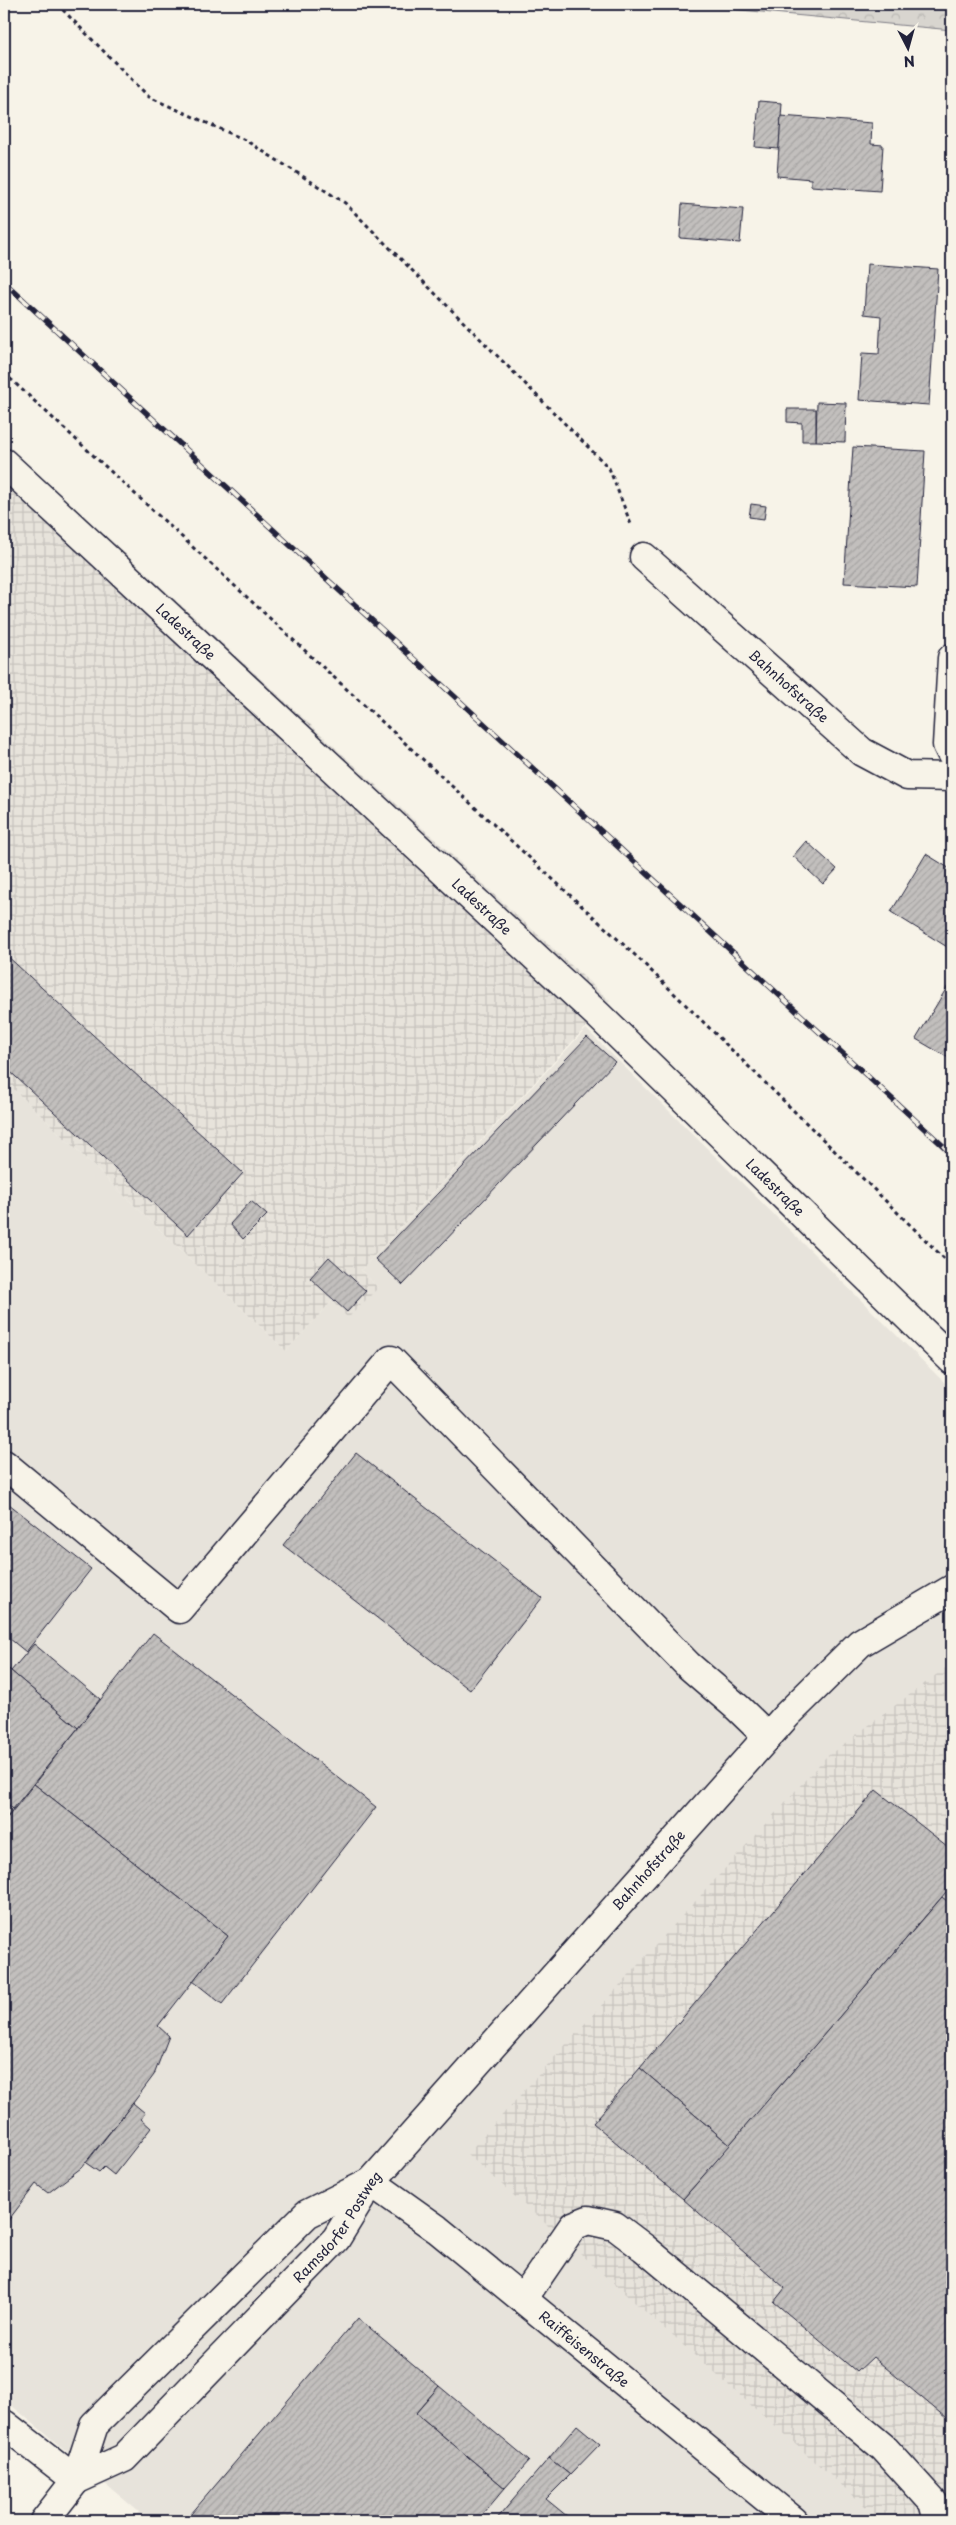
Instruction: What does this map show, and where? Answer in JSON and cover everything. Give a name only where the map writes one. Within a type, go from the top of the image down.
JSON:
[{"type":"street","name":"Ladestraße","points":[[4,463],[598,1015],[952,1360]]},
{"type":"street","name":"Bahnhofstraße","points":[[644,556],[862,752],[907,776],[952,777]]},
{"type":"street","points":[[952,658],[947,745],[952,755]]},
{"type":"street","points":[[4,1464],[179,1609],[391,1360],[688,1665],[768,1737]]},
{"type":"street","name":"Bahnhofstraße","points":[[371,2182],[768,1737],[860,1643],[952,1589]]},
{"type":"street","name":"Raiffeisenstraße","points":[[371,2182],[437,2229],[794,2521]]},
{"type":"street","name":"Ramsdorfer Postweg","points":[[76,2480],[124,2458],[336,2238],[371,2182]]},
{"type":"street","name":"Ramsdorfer Postweg","points":[[44,2521],[76,2480],[94,2425],[307,2214],[371,2182]]},
{"type":"street","points":[[524,2300],[573,2226],[588,2220],[615,2226],[884,2448],[934,2502],[938,2521]]},
{"type":"street","points":[[4,2424],[76,2480]]},
{"type":"path","points":[[57,4],[148,97],[245,140],[345,203],[609,468],[644,556]]},
{"type":"path","points":[[4,374],[636,956],[952,1266]]},
{"type":"shaded area","points":[[4,442],[610,1001],[361,1270],[378,1288],[348,1318],[332,1301],[286,1351],[4,1080]]},
{"type":"shaded area","points":[[586,1029],[952,1390],[952,2521],[132,2521],[139,2512],[4,2399],[4,1080],[286,1351],[332,1301],[377,1287],[361,1270]]},
{"type":"shaded area","points":[[952,1663],[952,2521],[882,2521],[467,2154],[825,1758]]},
{"type":"green space","points":[[731,4],[952,4],[952,30],[730,9]]},
{"type":"building","points":[[759,101],[782,103],[779,149],[755,147]]},
{"type":"building","points":[[781,116],[872,123],[871,144],[883,145],[880,191],[811,186],[811,179],[777,176]]},
{"type":"building","points":[[682,204],[743,209],[740,243],[680,238]]},
{"type":"building","points":[[867,264],[938,269],[929,405],[859,400],[862,353],[879,354],[881,316],[864,314]]},
{"type":"building","points":[[817,402],[846,403],[845,442],[816,441]]},
{"type":"building","points":[[787,409],[816,409],[816,441],[802,441],[802,423],[787,422]]},
{"type":"building","points":[[853,447],[925,451],[917,587],[844,583]]},
{"type":"building","points":[[751,504],[766,506],[764,519],[749,517]]},
{"type":"building","points":[[806,841],[837,869],[823,884],[793,856]]},
{"type":"building","points":[[926,854],[952,870],[952,950],[891,912]]},
{"type":"building","points":[[4,953],[243,1173],[188,1235],[4,1066]]},
{"type":"building","points":[[952,979],[952,1060],[916,1039]]},
{"type":"building","points":[[587,1037],[615,1062],[403,1285],[375,1259]]},
{"type":"building","points":[[251,1201],[267,1215],[243,1239],[230,1224]]},
{"type":"building","points":[[329,1257],[366,1291],[347,1312],[310,1278]]},
{"type":"building","points":[[356,1453],[542,1598],[470,1690],[283,1545]]},
{"type":"building","points":[[4,1500],[91,1569],[26,1652],[4,1634]]},
{"type":"building","points":[[153,1633],[376,1807],[222,2004],[193,1981],[228,1936],[34,1784]]},
{"type":"building","points":[[34,1644],[100,1699],[78,1728],[11,1671]]},
{"type":"building","points":[[4,1665],[78,1728],[13,1809],[4,1801]]},
{"type":"building","points":[[34,1784],[228,1936],[158,2026],[169,2036],[154,2075],[133,2103],[81,2168],[48,2193],[36,2184],[4,2226],[4,1822]]},
{"type":"building","points":[[876,1790],[952,1850],[952,1885],[730,2145],[640,2068]]},
{"type":"building","points":[[4,1801],[13,1809],[4,1822]]},
{"type":"building","points":[[942,1897],[952,1905],[952,2423],[873,2357],[857,2372],[774,2302],[785,2288],[683,2199]]},
{"type":"building","points":[[640,2068],[730,2145],[683,2199],[593,2123]]},
{"type":"building","points":[[133,2103],[145,2113],[141,2119],[151,2128],[114,2175],[104,2167],[99,2172],[86,2163]]},
{"type":"building","points":[[358,2318],[439,2386],[416,2413],[505,2488],[477,2521],[185,2521]]},
{"type":"building","points":[[439,2386],[529,2461],[505,2488],[416,2413]]},
{"type":"building","points":[[577,2425],[600,2444],[570,2475],[549,2458]]},
{"type":"building","points":[[549,2458],[570,2475],[546,2499],[573,2521],[495,2521]]},
{"type":"railway","points":[[4,282],[952,1154]]}]
